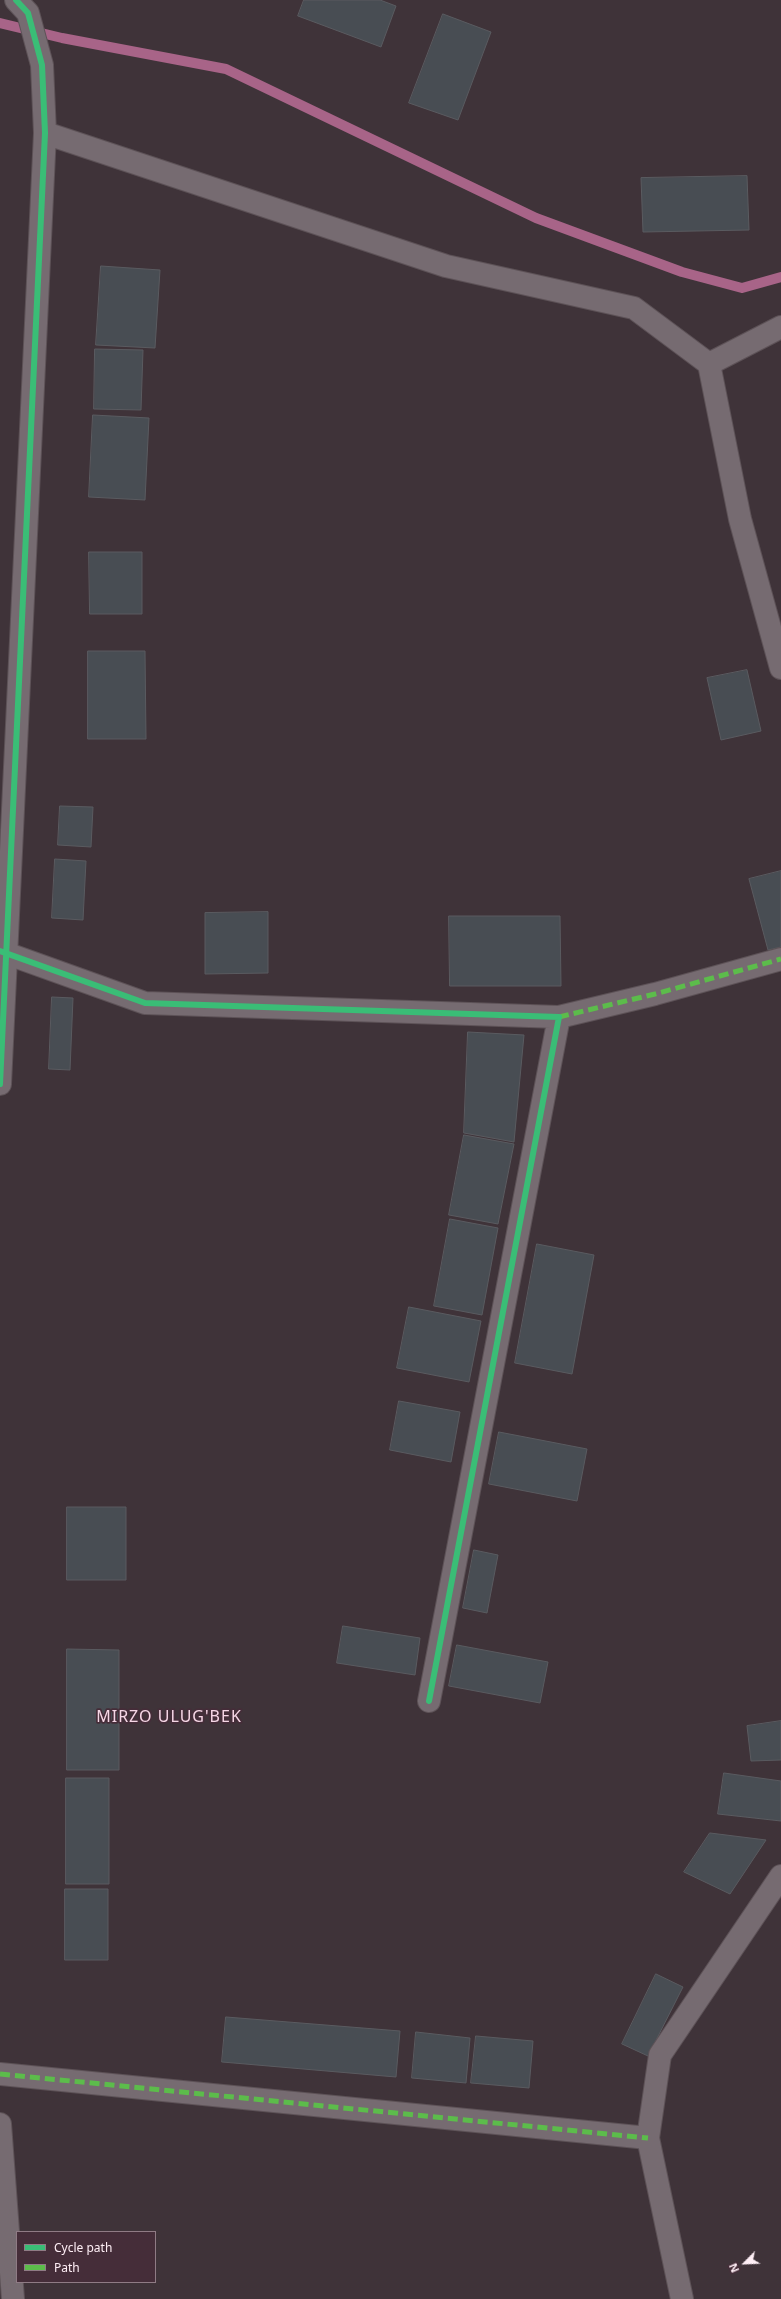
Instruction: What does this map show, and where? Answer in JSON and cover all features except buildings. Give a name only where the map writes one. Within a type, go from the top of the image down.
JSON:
[{"type":"street","points":[[0,1084],[3,951],[45,133],[42,65],[22,7]]},
{"type":"street","points":[[45,133],[446,266],[634,308],[709,364],[740,519],[781,668]]},
{"type":"street","points":[[709,364],[781,327]]},
{"type":"street","points":[[3,951],[145,1003],[559,1017],[655,994],[781,959]]},
{"type":"street","points":[[429,1701],[559,1017]]},
{"type":"street","points":[[682,2299],[648,2138],[660,2055],[781,1876]]},
{"type":"street","points":[[0,2074],[648,2138]]},
{"type":"street","points":[[0,2124],[13,2299]]},
{"type":"waterway","points":[[0,23],[62,38],[226,69],[536,218],[682,272],[742,288],[781,277]]},
{"type":"marked path","points":[[559,1017],[655,994],[781,959]]},
{"type":"marked path","points":[[0,2074],[648,2138]]},
{"type":"cycle path","points":[[0,1084],[45,133],[42,65],[28,13],[16,0]]},
{"type":"cycle path","points":[[0,951],[145,1003],[559,1017],[429,1701]]},
{"type":"district","name":"MIRZO ULUG'BEK","points":[[169,1717]]}]
